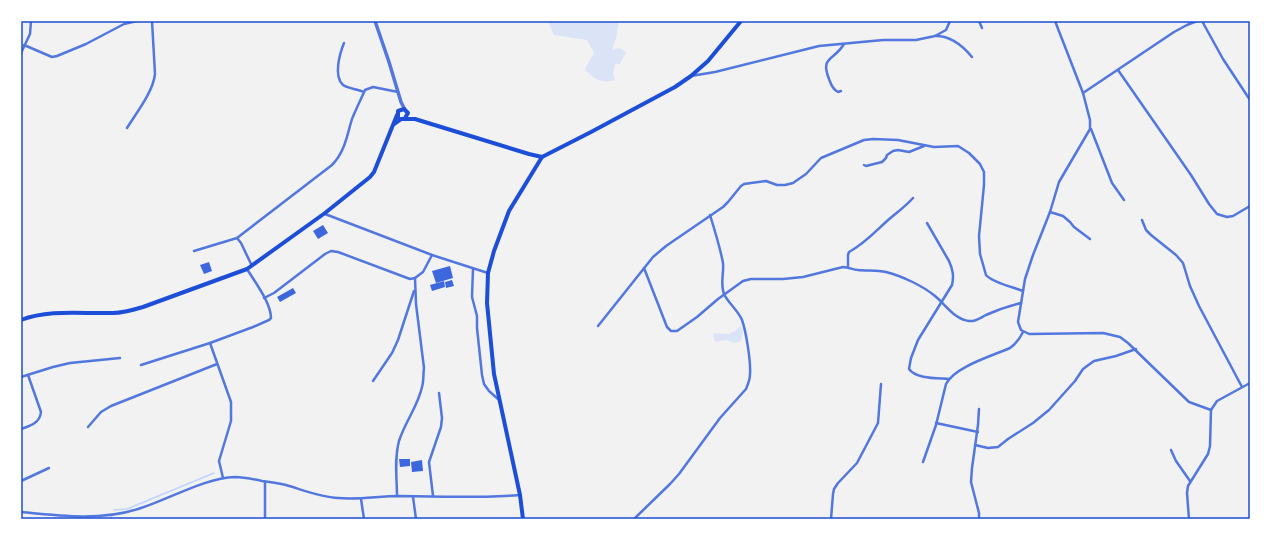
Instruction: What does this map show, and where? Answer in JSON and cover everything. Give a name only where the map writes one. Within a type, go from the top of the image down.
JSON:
[{"type":"main road","points":[[524,519],[499,399],[491,347],[487,303],[488,273],[508,211],[542,157],[675,88],[708,61],[741,21]]},
{"type":"main road","points":[[21,320],[46,314],[114,313],[128,311],[143,307],[247,269],[325,213],[370,177],[374,172],[400,110],[406,112],[415,119]]},
{"type":"main road","points":[[403,119],[406,112]]},
{"type":"main road","points":[[397,115],[403,119]]},
{"type":"main road","points":[[393,124],[403,119],[415,119],[542,157]]},
{"type":"street","points":[[21,53],[30,34],[32,21]]},
{"type":"street","points":[[24,45],[52,57],[57,56],[86,44],[124,24],[137,21]]},
{"type":"street","points":[[127,128],[149,92],[154,79],[155,68],[152,21]]},
{"type":"street","points":[[375,21],[401,102],[406,112]]},
{"type":"street","points":[[691,76],[715,72],[819,46],[883,40],[916,40],[935,36],[946,30],[950,21]]},
{"type":"street","points":[[979,21],[982,28]]},
{"type":"street","points":[[1055,21],[1083,93],[1090,120],[1090,129],[1112,183],[1124,200]]},
{"type":"street","points":[[1083,93],[1174,32],[1197,21]]},
{"type":"street","points":[[1202,21],[1223,59],[1250,100]]},
{"type":"street","points":[[935,36],[949,38],[961,46],[972,57]]},
{"type":"street","points":[[344,43],[339,59],[338,77],[344,86],[364,92]]},
{"type":"street","points":[[842,91],[838,92],[834,89],[825,66],[826,62],[838,52],[844,44]]},
{"type":"street","points":[[1118,70],[1217,214],[1227,217],[1233,216],[1250,206]]},
{"type":"street","points":[[194,252],[238,238],[336,162],[344,148],[352,119],[367,88],[373,87],[398,92]]},
{"type":"street","points":[[400,110],[401,102]]},
{"type":"street","points":[[1090,129],[1059,182],[1050,212],[1025,279],[1018,322],[1019,326],[1023,332],[1029,334],[1103,333],[1120,338],[1136,349],[1189,402],[1211,410]]},
{"type":"street","points":[[598,326],[653,257],[728,202],[741,186],[744,184],[766,181],[777,185],[789,185],[799,179],[821,158],[864,140],[873,139],[898,140],[938,147],[958,146],[969,153],[980,164],[983,168],[984,177],[980,224],[980,246],[982,262],[986,275],[988,278],[1023,291]]},
{"type":"street","points":[[864,165],[866,166],[882,162],[887,155],[893,151],[898,150],[909,152],[924,145]]},
{"type":"street","points":[[848,267],[848,253],[867,240],[913,198]]},
{"type":"street","points":[[1050,212],[1063,216],[1074,227],[1090,239]]},
{"type":"street","points":[[325,213],[432,255],[488,273]]},
{"type":"street","points":[[634,519],[679,474],[712,428],[746,389],[750,376],[750,364],[742,320],[725,295],[722,284],[723,266],[721,255],[710,216]]},
{"type":"street","points":[[1142,220],[1146,230],[1176,255],[1182,263],[1188,282],[1199,306],[1242,387]]},
{"type":"street","points":[[927,223],[949,261],[953,272],[952,285],[918,340],[911,358],[909,369],[912,373],[918,376],[949,379]]},
{"type":"street","points":[[238,238],[252,266]]},
{"type":"street","points":[[264,298],[277,290],[324,254],[331,251],[338,252],[410,279],[415,278],[423,272],[432,255]]},
{"type":"street","points":[[644,268],[667,327],[671,331],[677,330],[696,318],[743,281],[751,279],[797,278],[831,269],[848,267],[857,270],[885,272],[923,287],[937,297],[948,309],[968,322],[1021,303]]},
{"type":"street","points":[[141,365],[210,343],[270,320],[271,314],[264,298],[247,269]]},
{"type":"street","points":[[473,269],[472,297],[477,316],[476,328],[482,375],[484,384],[489,391],[499,399]]},
{"type":"street","points":[[397,496],[396,461],[399,442],[405,425],[418,400],[422,387],[424,368],[416,304],[415,278]]},
{"type":"street","points":[[374,381],[392,353],[398,340],[415,289]]},
{"type":"street","points":[[923,462],[936,423],[946,384],[949,379],[958,372],[1010,348],[1020,338],[1023,332]]},
{"type":"street","points":[[210,343],[231,402],[232,412],[231,421],[219,461],[222,478]]},
{"type":"street","points":[[975,445],[988,448],[998,447],[1049,410],[1075,381],[1083,369],[1094,361],[1116,356],[1136,349]]},
{"type":"street","points":[[21,377],[70,363],[120,358]]},
{"type":"street","points":[[88,427],[101,412],[111,406],[217,364]]},
{"type":"street","points":[[21,429],[34,423],[40,417],[40,412],[28,375]]},
{"type":"street","points":[[1189,519],[1187,493],[1190,481],[1208,454],[1210,446],[1211,410],[1217,400],[1250,383]]},
{"type":"street","points":[[831,519],[834,489],[857,463],[878,423],[880,384]]},
{"type":"street","points":[[433,496],[429,462],[441,427],[442,418],[439,393]]},
{"type":"street","points":[[979,409],[978,432],[971,482],[979,513],[979,519]]},
{"type":"street","points":[[936,423],[978,432]]},
{"type":"street","points":[[1171,450],[1176,461],[1190,481]]},
{"type":"street","points":[[21,481],[49,468]]},
{"type":"street","points":[[21,512],[98,517],[119,514],[137,510],[192,488],[222,478],[236,477],[338,498],[361,499],[397,496],[479,497],[520,495]]},
{"type":"street","points":[[265,482],[265,519]]},
{"type":"street","points":[[413,497],[416,519]]},
{"type":"street","points":[[361,499],[364,519]]},
{"type":"shaded area","points":[[548,21],[619,21],[612,50],[619,48],[626,52],[620,64],[615,64],[613,74],[615,80],[602,81],[591,76],[585,69],[594,53],[587,40],[554,35]]},
{"type":"shaded area","points":[[740,326],[743,330],[741,341],[734,343],[727,340],[715,342],[713,333],[729,334]]},
{"type":"building","points":[[323,225],[328,233],[318,239],[313,231]]},
{"type":"building","points":[[209,262],[212,271],[204,274],[200,265]]},
{"type":"building","points":[[450,266],[453,278],[436,283],[432,271]]},
{"type":"building","points":[[452,280],[454,286],[446,288],[445,282]]},
{"type":"building","points":[[444,281],[445,287],[432,291],[430,285]]},
{"type":"building","points":[[293,288],[296,293],[280,302],[277,297]]},
{"type":"building","points":[[399,459],[410,459],[410,466],[400,467]]},
{"type":"building","points":[[422,460],[423,471],[412,472],[411,462]]},
{"type":"waterway","points":[[114,510],[127,509],[214,473]]},
{"type":"waterway","points":[[110,519],[112,515]]}]
